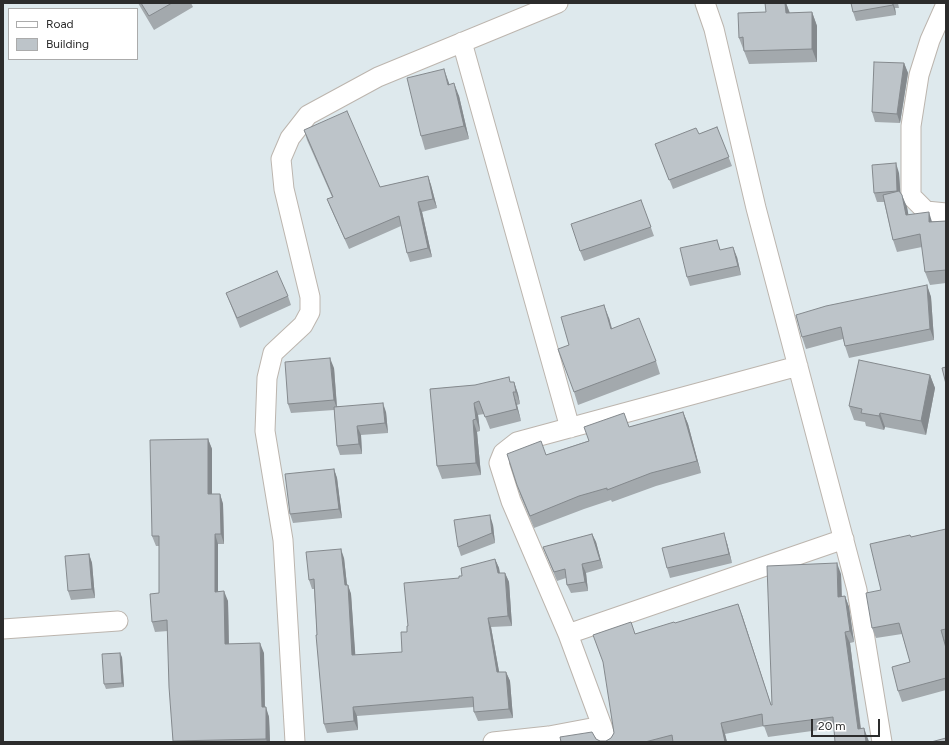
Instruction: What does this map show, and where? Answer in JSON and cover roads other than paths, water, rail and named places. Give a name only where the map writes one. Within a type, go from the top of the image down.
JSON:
[{"type":"street","points":[[295,742],[283,540],[265,431],[267,378],[273,353],[303,326],[310,312],[310,297],[284,189],[281,159],[290,138],[308,115],[378,77],[558,3]]},
{"type":"street","points":[[705,3],[714,29],[756,208],[857,590],[882,742]]},
{"type":"street","points":[[946,4],[930,40],[919,75],[911,126],[911,196],[926,211],[946,213]]},
{"type":"street","points":[[462,42],[570,428]]},
{"type":"street","points":[[493,742],[549,736],[605,734],[568,634],[511,501],[499,463],[503,453],[517,442],[798,366]]},
{"type":"street","points":[[568,634],[844,539]]},
{"type":"street","points":[[3,629],[118,621]]}]
